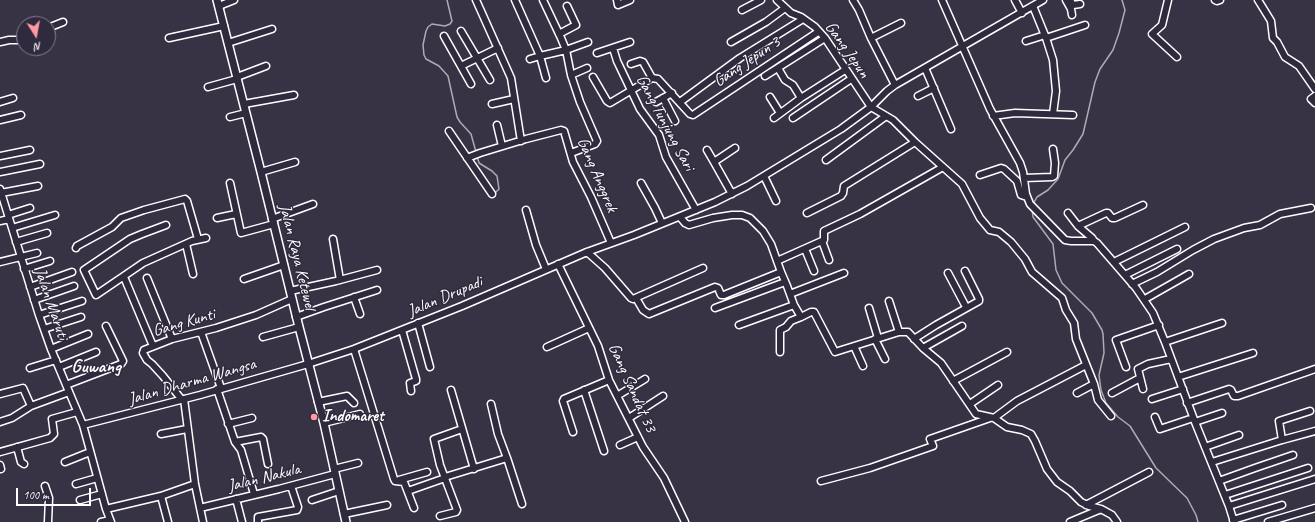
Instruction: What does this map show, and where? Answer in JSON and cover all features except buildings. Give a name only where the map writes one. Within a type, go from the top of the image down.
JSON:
[{"type":"main road","name":"Jalan Raya Ketewel","points":[[218,3],[284,265],[298,327],[324,422],[346,522]]},
{"type":"street","points":[[218,3],[234,0]]},
{"type":"street","points":[[476,0],[511,78],[521,141]]},
{"type":"street","points":[[515,0],[540,56],[546,78]]},
{"type":"street","points":[[543,0],[566,50],[571,75],[580,102],[597,142],[571,153]]},
{"type":"street","points":[[618,2],[630,0]]},
{"type":"street","points":[[742,10],[761,0]]},
{"type":"street","name":"Gang Jepun","points":[[777,0],[791,13],[813,25],[825,38],[871,107]]},
{"type":"street","points":[[853,0],[895,85]]},
{"type":"street","points":[[944,0],[993,116],[1020,163],[1027,197],[1034,208],[1066,240],[1094,241]]},
{"type":"street","points":[[1015,0],[1022,13]]},
{"type":"street","points":[[1066,0],[1071,9],[1072,15]]},
{"type":"street","points":[[1070,0],[1073,5],[1080,4]]},
{"type":"street","points":[[1168,0],[1163,23],[1154,32],[1153,36],[1177,57]]},
{"type":"street","points":[[1216,0],[1220,0]]},
{"type":"street","points":[[1258,0],[1271,21],[1273,39],[1277,42],[1285,57],[1299,66],[1315,89]]},
{"type":"street","points":[[1037,2],[1045,36],[1053,60],[1056,91],[1053,114]]},
{"type":"street","name":"Jalan Drupadi","points":[[308,364],[402,330],[462,306],[588,251],[680,217],[732,194],[841,129],[871,107],[895,85],[1022,13],[1037,2]]},
{"type":"street","points":[[559,34],[576,25],[567,6]]},
{"type":"street","points":[[731,42],[766,22],[785,8]]},
{"type":"street","points":[[593,77],[609,103],[652,78],[658,79],[680,102],[740,58],[803,19]]},
{"type":"street","points":[[56,25],[63,22]]},
{"type":"street","points":[[871,38],[901,23]]},
{"type":"street","points":[[1026,41],[1085,25]]},
{"type":"street","points":[[169,38],[224,26]]},
{"type":"street","points":[[228,43],[272,29]]},
{"type":"street","points":[[461,31],[490,80]]},
{"type":"street","name":"Gang Jepun 3","points":[[680,102],[692,115],[818,32]]},
{"type":"street","points":[[444,36],[471,84]]},
{"type":"street","points":[[765,76],[825,38]]},
{"type":"street","points":[[0,42],[16,40]]},
{"type":"street","points":[[530,59],[566,50],[588,42]]},
{"type":"street","points":[[597,53],[630,42]]},
{"type":"street","points":[[461,66],[498,48]]},
{"type":"street","name":"Gang Tunjung Sari","points":[[612,48],[640,109],[659,135],[666,157],[696,210]]},
{"type":"street","points":[[631,64],[643,62],[652,78]]},
{"type":"street","points":[[208,87],[237,78],[266,66]]},
{"type":"street","points":[[571,75],[587,68]]},
{"type":"street","points":[[778,68],[787,82],[794,85],[801,98]]},
{"type":"street","points":[[925,68],[951,129]]},
{"type":"street","points":[[774,118],[801,98],[845,70]]},
{"type":"street","points":[[793,118],[851,79]]},
{"type":"street","points":[[918,96],[934,88]]},
{"type":"street","points":[[656,102],[672,93]]},
{"type":"street","points":[[244,104],[294,95]]},
{"type":"street","points":[[1315,96],[1311,98],[1315,103]]},
{"type":"street","points":[[770,97],[780,114]]},
{"type":"street","points":[[0,102],[13,98]]},
{"type":"street","points":[[663,98],[675,121]]},
{"type":"street","points":[[492,104],[514,99]]},
{"type":"street","points":[[871,107],[893,120],[962,184],[980,218],[990,230],[999,232],[1011,242],[1025,259],[1032,272],[1062,298],[1066,310],[1074,322],[1076,339],[1094,384],[1098,400],[1111,416]]},
{"type":"street","points":[[230,117],[246,113]]},
{"type":"street","points":[[993,116],[1015,113],[1073,115]]},
{"type":"street","points":[[0,120],[21,115]]},
{"type":"street","points":[[826,160],[886,116]]},
{"type":"street","points":[[497,125],[502,146]]},
{"type":"street","name":"Gang Anggrek","points":[[467,158],[502,146],[562,130],[564,132],[573,162],[591,197],[611,243]]},
{"type":"street","points":[[449,131],[492,194]]},
{"type":"street","points":[[807,213],[841,196],[844,193],[844,186],[915,142]]},
{"type":"street","points":[[714,162],[735,148]]},
{"type":"street","points":[[1024,178],[1054,176],[1055,163],[1053,149]]},
{"type":"street","points":[[0,156],[30,150]]},
{"type":"street","points":[[707,150],[732,194]]},
{"type":"street","points":[[261,172],[295,162]]},
{"type":"street","points":[[0,172],[40,164]]},
{"type":"street","points":[[777,260],[822,242],[825,240],[824,231],[860,214],[943,167]]},
{"type":"street","points":[[980,174],[1001,168],[1004,169],[1017,181],[1021,195],[1027,197]]},
{"type":"street","points":[[764,176],[776,201]]},
{"type":"street","points":[[230,183],[236,214],[242,234],[313,204]]},
{"type":"street","points":[[641,183],[662,223]]},
{"type":"street","points":[[1,191],[38,186]]},
{"type":"street","name":"Jalan Maruti","points":[[1,191],[39,315],[51,349],[83,425],[110,521]]},
{"type":"street","points":[[76,248],[77,246],[112,227],[122,218],[144,210],[185,199],[187,201],[198,239]]},
{"type":"street","points":[[1078,226],[1106,213],[1114,218],[1143,205]]},
{"type":"street","points":[[0,220],[30,208]]},
{"type":"street","points":[[1132,284],[1157,272],[1214,239],[1244,228],[1260,225],[1280,214],[1311,208]]},
{"type":"street","points":[[526,210],[536,245],[546,269]]},
{"type":"street","points":[[1068,213],[1078,226],[1097,243],[1145,299],[1159,325],[1187,403],[1229,506],[1233,521],[1282,505]]},
{"type":"street","points":[[217,218],[236,214]]},
{"type":"street","points":[[12,228],[55,215]]},
{"type":"street","points":[[680,217],[688,225],[713,218],[732,215],[742,215],[750,218],[763,231],[771,244],[794,305],[801,318]]},
{"type":"street","points":[[166,225],[130,239],[84,270],[96,295],[143,264],[198,239],[206,238]]},
{"type":"street","points":[[1114,262],[1185,227]]},
{"type":"street","points":[[16,242],[47,233]]},
{"type":"street","points":[[333,239],[340,280]]},
{"type":"street","points":[[822,242],[829,260]]},
{"type":"street","points":[[186,244],[193,274]]},
{"type":"street","points":[[805,249],[814,271]]},
{"type":"street","points":[[1125,275],[1178,249]]},
{"type":"street","points":[[588,251],[631,298],[636,298],[703,268]]},
{"type":"street","points":[[0,262],[37,253]]},
{"type":"street","points":[[24,269],[50,261]]},
{"type":"street","name":"Gang Sandat 33","points":[[558,264],[598,346],[609,380],[638,437],[664,478],[685,522]]},
{"type":"street","points":[[244,279],[284,265]]},
{"type":"street","points":[[290,290],[340,280],[377,270]]},
{"type":"street","points":[[914,339],[936,324],[979,300],[965,271]]},
{"type":"street","points":[[30,287],[72,272]]},
{"type":"street","points":[[636,298],[643,310],[649,314],[715,287],[718,288],[721,295],[724,295],[781,272]]},
{"type":"street","points":[[790,294],[844,272]]},
{"type":"street","points":[[948,273],[966,307]]},
{"type":"street","points":[[1145,299],[1188,274]]},
{"type":"street","points":[[124,277],[153,346]]},
{"type":"street","points":[[147,278],[172,340]]},
{"type":"street","points":[[714,308],[785,282]]},
{"type":"street","points":[[34,300],[74,286]]},
{"type":"street","points":[[296,317],[377,290]]},
{"type":"street","points":[[354,297],[360,314]]},
{"type":"street","name":"Gang Kunti","points":[[183,399],[144,356],[143,351],[153,346],[256,315],[292,299]]},
{"type":"street","points":[[39,315],[82,301]]},
{"type":"street","points":[[889,301],[899,332]]},
{"type":"street","points":[[739,326],[794,305]]},
{"type":"street","points":[[869,308],[884,359]]},
{"type":"street","points":[[780,352],[780,330],[792,321],[811,312],[814,312],[834,352],[899,332],[908,332],[923,348],[940,361],[976,414],[993,417],[1007,427],[1026,432],[1033,436],[1050,475],[1086,505],[1101,509],[1112,515],[1118,522]]},
{"type":"street","points":[[44,329],[81,317]]},
{"type":"street","points":[[418,323],[430,367]]},
{"type":"street","points":[[1165,342],[1222,323]]},
{"type":"street","points":[[1126,367],[1116,340],[1159,325]]},
{"type":"street","points":[[66,385],[121,364],[122,361],[106,326]]},
{"type":"street","points":[[923,348],[962,326]]},
{"type":"street","points":[[263,336],[298,327]]},
{"type":"street","points":[[546,347],[589,328]]},
{"type":"street","points":[[402,330],[416,379],[416,381],[410,384],[411,391]]},
{"type":"street","points":[[201,332],[219,389],[228,424],[235,442],[241,450],[254,494]]},
{"type":"street","points":[[51,349],[88,334]]},
{"type":"street","points":[[854,346],[863,366]]},
{"type":"street","points":[[354,348],[395,481]]},
{"type":"street","points":[[59,368],[96,352]]},
{"type":"street","points":[[953,381],[1007,352]]},
{"type":"street","points":[[1178,377],[1253,353]]},
{"type":"street","points":[[1143,389],[1138,370],[1148,364],[1171,359]]},
{"type":"street","points":[[30,368],[56,360]]},
{"type":"street","name":"Jalan Dharma Wangsa","points":[[83,425],[308,364]]},
{"type":"street","points":[[821,482],[870,468],[933,446],[930,439],[993,417],[1017,401],[1086,365]]},
{"type":"street","points":[[1187,403],[1229,389],[1234,396],[1238,396],[1315,369]]},
{"type":"street","points":[[1112,393],[1140,378]]},
{"type":"street","points":[[617,396],[645,379]]},
{"type":"street","points":[[573,432],[563,401],[564,399],[609,380]]},
{"type":"street","points":[[1077,393],[1094,384]]},
{"type":"street","points":[[970,404],[998,385]]},
{"type":"street","points":[[0,394],[23,388],[30,406]]},
{"type":"street","points":[[451,390],[474,468]]},
{"type":"street","points":[[584,390],[604,451]]},
{"type":"street","points":[[1152,399],[1183,390]]},
{"type":"street","points":[[0,422],[12,418],[30,406],[69,392]]},
{"type":"street","points":[[318,402],[347,396],[354,403]]},
{"type":"street","points":[[628,418],[662,396]]},
{"type":"street","points":[[183,399],[195,484],[203,522]]},
{"type":"street","points":[[491,404],[498,434],[508,458],[522,504]]},
{"type":"street","points":[[1282,440],[1279,420],[1310,411]]},
{"type":"street","points":[[0,452],[52,437],[54,431],[52,419],[77,412]]},
{"type":"street","points":[[1155,417],[1160,430],[1222,413]]},
{"type":"street","points":[[324,422],[360,414]]},
{"type":"street","points":[[228,424],[252,418]]},
{"type":"street","points":[[161,434],[187,429]]},
{"type":"street","points":[[440,516],[457,511],[440,465],[434,439],[462,429]]},
{"type":"street","points":[[1212,462],[1315,431]]},
{"type":"street","points":[[1206,447],[1239,435]]},
{"type":"street","points":[[235,442],[261,437],[263,439],[268,464]]},
{"type":"street","points":[[620,445],[638,437]]},
{"type":"street","points":[[17,447],[21,462],[24,464]]},
{"type":"street","points":[[64,462],[90,452]]},
{"type":"street","points":[[1219,482],[1293,455]]},
{"type":"street","points":[[408,491],[445,477],[508,458]]},
{"type":"street","name":"Jalan Nakula","points":[[200,508],[291,486],[358,463]]},
{"type":"street","points":[[1224,495],[1308,468]]},
{"type":"street","points":[[395,481],[427,472]]},
{"type":"street","points":[[1086,505],[1149,472]]},
{"type":"street","points":[[76,484],[97,478]]},
{"type":"street","points":[[1229,506],[1315,479]]},
{"type":"street","points":[[395,481],[404,482],[414,508]]},
{"type":"street","points":[[106,509],[161,496],[195,484]]},
{"type":"street","points":[[45,486],[49,498],[48,522]]},
{"type":"street","points":[[258,522],[258,517],[298,509],[291,486]]},
{"type":"street","points":[[312,500],[339,491]]},
{"type":"street","points":[[80,500],[102,494]]},
{"type":"street","points":[[161,496],[168,522]]},
{"type":"street","points":[[236,499],[242,522]]},
{"type":"street","points":[[344,514],[387,505]]},
{"type":"street","points":[[1268,522],[1315,508]]},
{"type":"street","points":[[1070,522],[1101,509]]},
{"type":"street","points":[[101,522],[110,521]]},
{"type":"waterway","points":[[447,0],[452,21],[450,24],[445,26],[432,24],[428,27],[423,45],[424,55],[426,59],[439,66],[448,76],[457,117],[471,134],[476,152]]},
{"type":"waterway","points":[[1033,204],[1037,197],[1048,190],[1058,179],[1065,160],[1083,134],[1095,82],[1100,69],[1113,50],[1119,33],[1125,10],[1122,0]]},
{"type":"waterway","points":[[477,156],[479,163],[497,176],[499,189],[496,192]]},
{"type":"waterway","points":[[1032,209],[1033,217],[1053,244],[1056,270],[1062,283],[1092,313],[1102,330],[1104,353],[1099,375],[1101,390],[1106,403],[1118,417],[1130,426],[1156,468],[1187,498],[1198,522]]},
{"type":"place","name":"Indomaret","points":[[314,417]]},
{"type":"district","name":"Guwang","points":[[96,367]]}]
